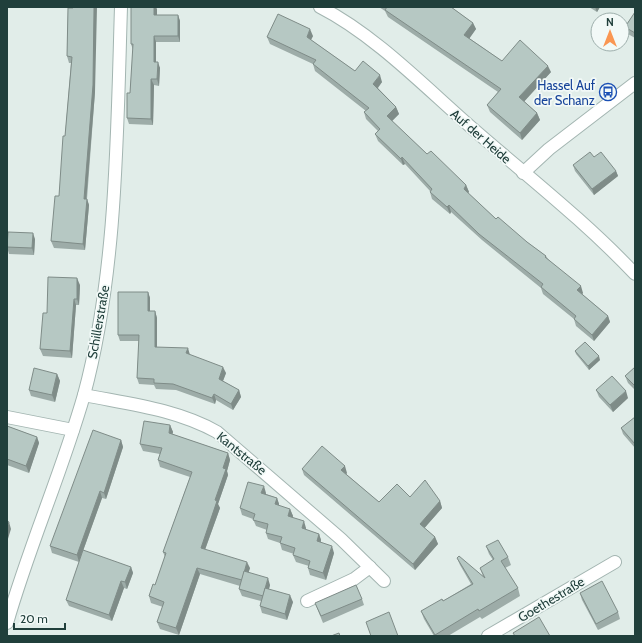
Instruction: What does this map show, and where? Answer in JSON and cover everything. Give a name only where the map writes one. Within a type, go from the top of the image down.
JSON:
[{"type":"street","name":"Schillerstraße","points":[[7,623],[20,578],[84,395],[103,300],[108,255],[118,103],[121,7]]},
{"type":"street","name":"Auf der Heide","points":[[320,7],[352,26],[394,60],[578,219],[635,274]]},
{"type":"street","points":[[523,173],[549,149],[635,83]]},
{"type":"street","name":"Kantstraße","points":[[84,395],[176,413],[198,420],[217,432],[313,514],[384,581]]},
{"type":"street","points":[[7,417],[72,430]]},
{"type":"street","name":"Goethestraße","points":[[488,636],[615,562]]},
{"type":"street","points":[[307,601],[354,579],[370,567]]},
{"type":"building","points":[[94,7],[93,85],[84,199],[87,199],[83,244],[51,241],[55,196],[59,196],[63,136],[65,136],[72,57],[67,56],[68,8]]},
{"type":"building","points":[[131,7],[154,7],[154,15],[178,15],[178,36],[154,36],[154,62],[158,62],[157,79],[151,79],[151,119],[127,118],[127,93],[130,93],[133,44],[131,44]]},
{"type":"building","points":[[387,7],[451,7],[473,23],[464,35],[502,61],[520,40],[548,66],[519,97],[537,113],[520,133],[487,105],[501,89],[385,10]]},
{"type":"building","points":[[635,12],[635,33],[630,30],[630,20]]},
{"type":"building","points":[[278,14],[310,29],[307,37],[355,71],[363,61],[380,75],[373,84],[396,107],[387,116],[427,154],[431,151],[466,185],[464,189],[496,219],[498,217],[581,286],[577,290],[608,316],[592,335],[574,319],[576,316],[541,287],[543,284],[479,234],[449,205],[447,207],[430,192],[432,189],[402,157],[401,159],[375,134],[380,129],[364,112],[369,108],[313,64],[316,60],[267,37]]},
{"type":"building","points":[[590,152],[594,157],[601,152],[616,171],[592,189],[573,165]]},
{"type":"building","points":[[8,232],[33,233],[32,248],[7,247]]},
{"type":"building","points":[[48,277],[77,278],[77,299],[74,299],[70,351],[40,349],[43,313],[47,313]]},
{"type":"building","points":[[118,292],[148,292],[148,311],[155,311],[155,347],[188,348],[186,353],[223,367],[219,379],[239,390],[231,404],[214,394],[212,398],[173,384],[154,383],[154,379],[137,378],[139,335],[118,335]]},
{"type":"building","points":[[585,342],[599,356],[588,366],[575,351]]},
{"type":"building","points":[[635,367],[635,386],[625,376]]},
{"type":"building","points":[[34,368],[57,374],[52,395],[29,390]]},
{"type":"building","points":[[612,376],[626,391],[610,405],[596,390]]},
{"type":"building","points":[[635,417],[635,444],[621,428]]},
{"type":"building","points":[[144,421],[170,425],[169,433],[228,453],[223,468],[226,469],[215,500],[217,501],[201,548],[247,562],[242,580],[197,568],[176,628],[157,622],[164,602],[149,596],[153,584],[155,585],[166,553],[163,552],[192,472],[158,460],[162,448],[140,444]]},
{"type":"building","points":[[7,426],[37,437],[26,466],[7,459]]},
{"type":"building","points":[[93,430],[121,440],[104,493],[100,491],[77,555],[50,546]]},
{"type":"building","points":[[322,446],[345,466],[341,470],[379,502],[397,484],[410,497],[425,480],[440,501],[420,524],[435,537],[413,564],[302,469]]},
{"type":"building","points":[[248,482],[264,486],[261,493],[277,498],[275,504],[290,509],[288,516],[304,521],[302,528],[319,534],[317,541],[332,546],[323,573],[308,568],[310,561],[293,555],[295,548],[280,543],[282,537],[266,533],[268,524],[253,520],[255,514],[240,508]]},
{"type":"building","points":[[498,540],[508,557],[501,561],[518,588],[479,611],[478,609],[435,635],[421,611],[442,599],[443,601],[473,584],[457,558],[459,556],[485,578],[480,568],[494,559],[486,546]]},
{"type":"building","points":[[83,550],[131,567],[125,582],[121,581],[109,615],[66,600]]},
{"type":"building","points":[[244,571],[268,578],[263,596],[239,589]]},
{"type":"building","points":[[602,581],[618,612],[596,624],[580,593]]},
{"type":"building","points":[[356,585],[362,599],[321,616],[315,603]]},
{"type":"building","points":[[265,588],[290,595],[285,614],[260,606]]},
{"type":"building","points":[[389,612],[398,636],[371,636],[366,622]]},
{"type":"building","points":[[539,617],[550,636],[515,636],[513,633]]},
{"type":"building","points":[[339,633],[340,636],[331,636]]},
{"type":"place","name":"Hassel Auf der Schanz","points":[[608,92]]}]
